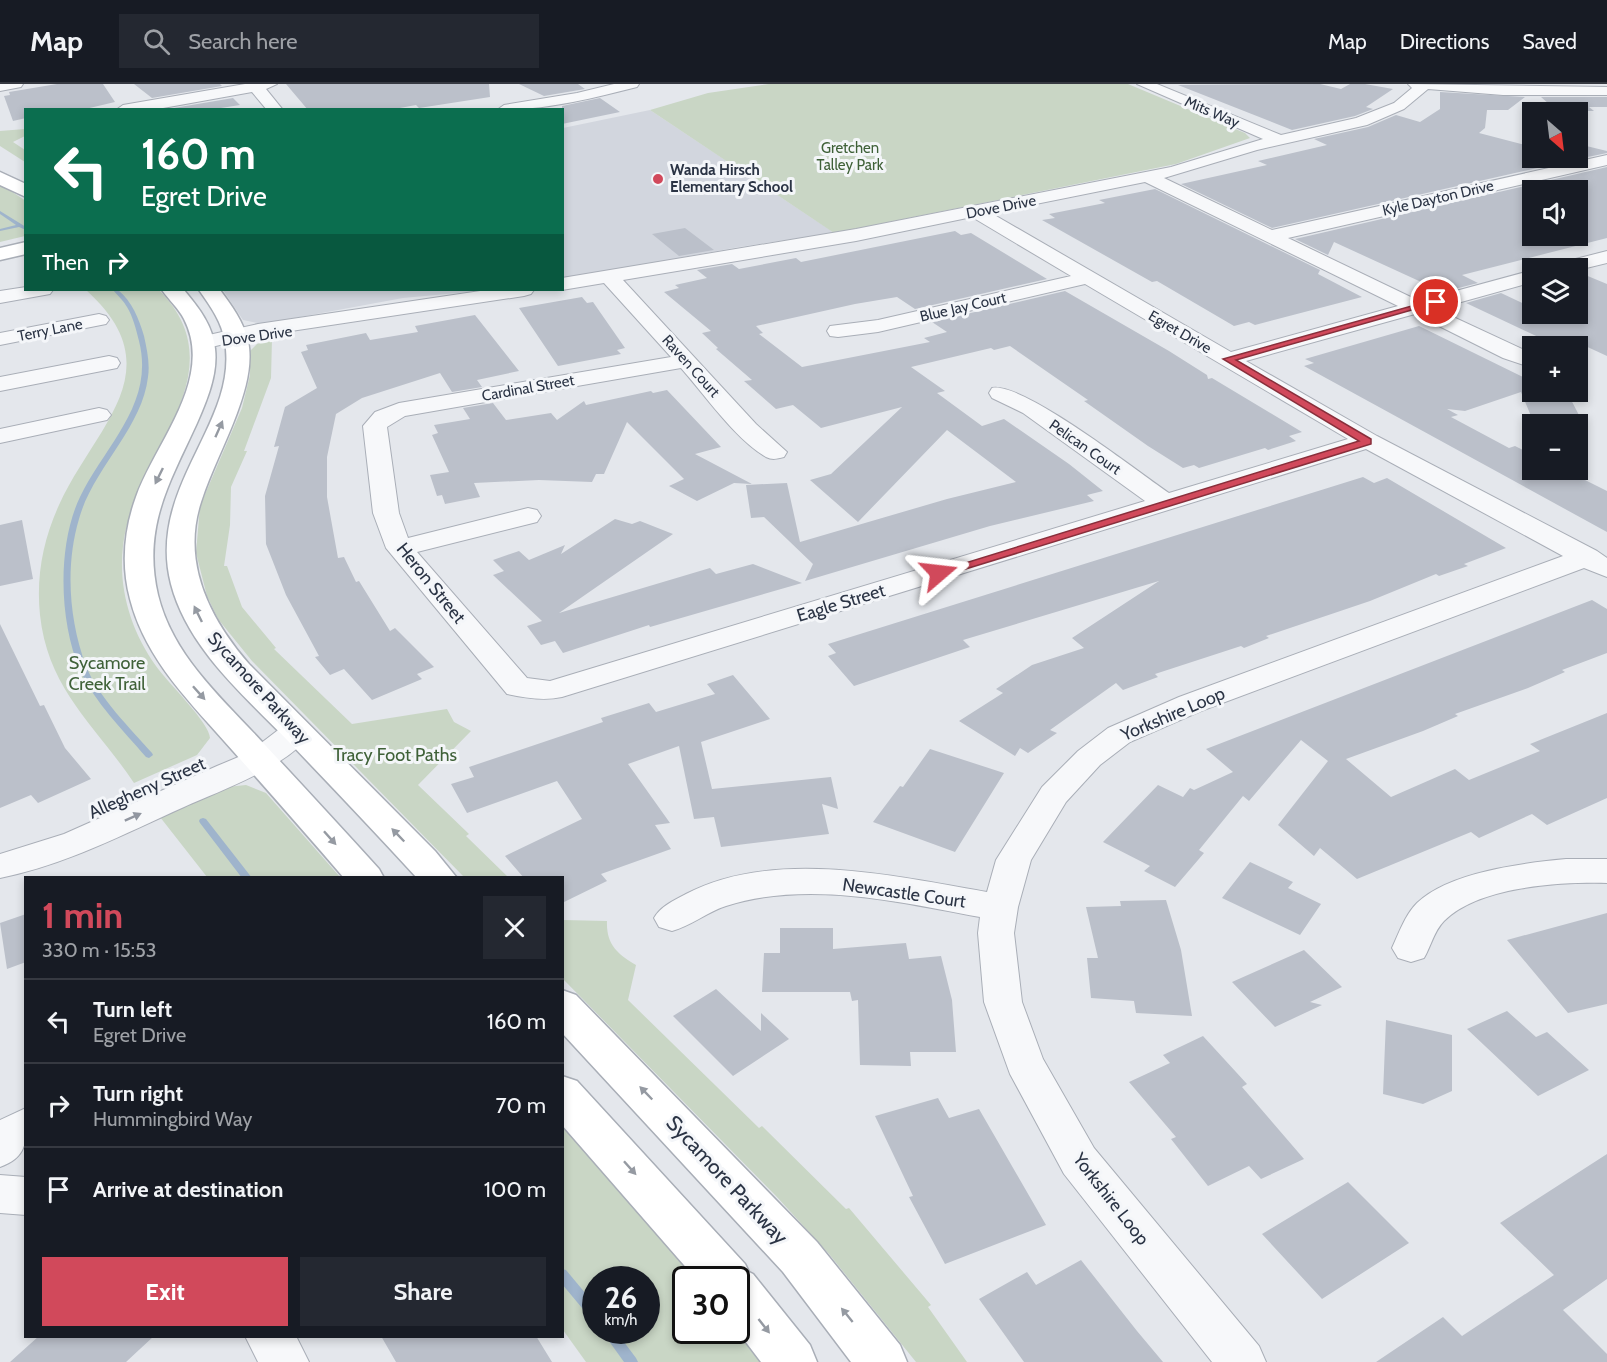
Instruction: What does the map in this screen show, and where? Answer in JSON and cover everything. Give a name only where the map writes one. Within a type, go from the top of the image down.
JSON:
[{"type":"main road","points":[[0,177],[24,191]]},
{"type":"main road","points":[[0,246],[24,240]]},
{"type":"main road","points":[[0,254],[24,248]]},
{"type":"main road","points":[[174,291],[186,303],[203,343],[202,376],[199,392],[146,506],[138,546],[138,569],[148,616],[158,640],[174,664],[364,876]]},
{"type":"main road","name":"Sycamore Parkway","points":[[211,291],[224,308],[236,337],[238,367],[234,391],[186,506],[182,528],[183,571],[190,596],[214,641],[257,691],[437,876]]},
{"type":"main road","name":"Sycamore Parkway","points":[[564,1008],[800,1257],[882,1362]]},
{"type":"main road","points":[[564,1096],[716,1266]]},
{"type":"main road","points":[[750,1308],[792,1362]]},
{"type":"street","points":[[0,87],[16,84]]},
{"type":"street","points":[[516,108],[577,98],[632,84]]},
{"type":"street","name":"Mits Way","points":[[1144,84],[1280,140]]},
{"type":"street","points":[[134,108],[259,85],[275,108]]},
{"type":"street","points":[[1419,85],[1503,92],[1604,94]]},
{"type":"street","name":"Dove Drive","points":[[564,284],[976,212],[1199,165],[1280,140],[1349,125],[1384,114],[1410,99],[1419,85]]},
{"type":"street","name":"Kyle Dayton Drive","points":[[1270,236],[1607,160]]},
{"type":"street","points":[[1146,176],[1416,308],[1522,356]]},
{"type":"street","name":"Egret Drive","points":[[976,212],[1368,441],[1597,563]]},
{"type":"street","points":[[1588,262],[1607,257]]},
{"type":"street","points":[[1588,264],[1607,271]]},
{"type":"street","name":"Raven Court","points":[[610,276],[748,429],[776,452]]},
{"type":"street","name":"Blue Jay Court","points":[[838,331],[878,326],[1087,278]]},
{"type":"street","points":[[1228,359],[1522,279]]},
{"type":"street","points":[[0,297],[37,291]]},
{"type":"street","name":"Dove Drive","points":[[203,343],[372,318],[402,308],[518,291]]},
{"type":"street","name":"Terry Lane","points":[[0,339],[99,320]]},
{"type":"street","name":"Cardinal Street","points":[[375,426],[382,417],[399,410],[686,361]]},
{"type":"street","points":[[0,384],[109,363]]},
{"type":"street","name":"Pelican Court","points":[[1000,393],[1030,408],[1167,504]]},
{"type":"street","points":[[0,436],[99,416]]},
{"type":"street","name":"Heron Street","points":[[375,426],[386,513],[399,548],[518,687]]},
{"type":"street","name":"Eagle Street","points":[[518,687],[551,690],[1368,441]]},
{"type":"street","points":[[399,548],[528,516]]},
{"type":"street","name":"Yorkshire Loop","points":[[1242,1362],[1079,1161],[1024,1062],[1002,1002],[996,933],[1000,907],[1014,860],[1054,795],[1089,758],[1119,735],[1190,704],[1597,563]]},
{"type":"street","points":[[0,866],[24,861],[76,842],[297,731]]},
{"type":"street","name":"Allegheny Street","points":[[0,852],[252,752]]},
{"type":"street","points":[[1411,948],[1422,921],[1434,908],[1468,891],[1540,872],[1607,871]]},
{"type":"street","name":"Newcastle Court","points":[[672,918],[718,894],[755,885],[796,882],[862,884],[1000,907]]},
{"type":"street","points":[[0,1149],[6,1138],[24,1126]]},
{"type":"street","points":[[0,1194],[24,1196]]},
{"type":"street","points":[[270,1338],[285,1362]]},
{"type":"shaded area","name":"Wanda Hirsch Elementary School","points":[[650,110],[834,233],[739,247],[564,279],[564,128]]},
{"type":"shaded area","points":[[224,291],[479,291],[403,298],[262,324],[243,320]]},
{"type":"green space","name":"Gretchen Talley Park","points":[[769,84],[1128,84],[1245,133],[1250,138],[1176,164],[834,233],[650,110],[708,93]]},
{"type":"green space","points":[[24,129],[24,136],[13,142],[24,149],[24,161],[0,146],[0,131]]},
{"type":"green space","points":[[0,184],[24,200],[24,236],[0,242]]},
{"type":"green space","name":"Sycamore Creek Trail","points":[[87,291],[160,291],[182,321],[190,353],[186,384],[176,416],[144,480],[131,513],[123,546],[122,562],[128,609],[147,653],[203,723],[210,738],[197,755],[134,783],[63,686],[45,641],[39,601],[42,559],[53,518],[74,476],[107,423],[119,398],[126,372],[124,346],[112,319]]},
{"type":"green space","name":"Tracy Foot Paths","points":[[272,339],[271,378],[244,451],[247,451],[231,487],[230,525],[224,566],[227,566],[242,607],[276,648],[274,649],[352,724],[447,709],[454,722],[471,731],[418,785],[469,834],[466,836],[507,876],[463,876],[252,661],[218,619],[207,596],[196,553],[200,506],[242,408],[250,375],[250,351],[257,344]]},
{"type":"green space","points":[[246,785],[266,793],[339,876],[206,876],[160,817],[227,787]]},
{"type":"green space","points":[[564,920],[607,921],[608,936],[614,948],[636,965],[628,1000],[759,1128],[762,1126],[846,1209],[849,1208],[931,1305],[928,1307],[967,1362],[916,1362],[829,1254],[777,1197],[564,980]]},
{"type":"green space","points":[[564,1128],[685,1266],[672,1266],[672,1344],[746,1344],[760,1362],[586,1362],[564,1331]]},
{"type":"building","points":[[57,84],[103,84],[115,102],[90,108],[24,108],[24,118],[13,121],[4,96],[10,95],[9,92]]},
{"type":"building","points":[[134,84],[220,84],[222,86],[152,98]]},
{"type":"building","points":[[286,84],[489,84],[490,97],[419,108],[416,105],[400,108],[306,108]]},
{"type":"building","points":[[519,84],[578,84],[585,89],[544,96]]},
{"type":"building","points":[[1320,84],[1341,89],[1350,84],[1365,84],[1393,89],[1366,107],[1373,109],[1355,116],[1292,130],[1178,85]]},
{"type":"building","points":[[1440,92],[1525,97],[1508,110],[1487,110],[1485,128],[1479,133],[1522,144],[1522,168],[1537,168],[1272,228],[1181,184],[1267,165],[1258,161],[1327,145],[1314,139],[1368,127],[1396,115],[1420,122],[1440,109]]},
{"type":"building","points":[[1541,97],[1607,97],[1607,107],[1589,107],[1594,111],[1588,111],[1588,102],[1547,102]]},
{"type":"building","points":[[233,98],[240,105],[221,108],[174,108]]},
{"type":"building","points":[[600,98],[620,112],[564,124],[562,106]]},
{"type":"building","points":[[1588,146],[1607,151],[1607,153],[1588,157]]},
{"type":"building","points":[[1607,167],[1607,238],[1588,243],[1588,180],[1551,180]]},
{"type":"building","points":[[1522,187],[1522,246],[1576,246],[1462,275],[1478,283],[1443,292],[1334,242],[1328,255],[1295,239]]},
{"type":"building","points":[[1155,189],[1320,270],[1318,274],[1362,297],[1255,325],[1249,322],[1234,326],[1157,281],[1152,282],[1042,220],[1055,218],[1049,214],[1105,203],[1099,200]]},
{"type":"building","points":[[685,228],[714,250],[679,256],[652,234]]},
{"type":"building","points":[[955,231],[961,235],[971,233],[1047,279],[915,309],[897,297],[855,304],[756,326],[763,333],[759,334],[802,367],[930,342],[924,338],[947,332],[932,322],[1065,291],[1169,351],[1207,375],[1208,379],[1212,378],[1302,432],[1289,436],[1296,441],[1268,450],[1265,448],[1199,468],[1194,465],[1183,468],[1084,401],[1088,400],[1010,346],[994,350],[991,348],[911,367],[945,391],[937,393],[982,426],[1004,419],[1069,464],[1103,491],[1087,495],[1094,501],[990,526],[805,581],[813,564],[764,517],[751,518],[746,485],[787,483],[800,542],[947,499],[1016,482],[947,430],[858,522],[810,480],[831,474],[902,407],[821,428],[793,405],[776,409],[744,381],[752,380],[716,349],[718,348],[702,333],[711,331],[664,292],[679,288],[675,285],[707,278],[697,270],[732,264],[739,269],[796,258],[801,262]]},
{"type":"building","points":[[1588,276],[1607,284],[1607,356],[1588,347],[1588,336],[1536,336],[1466,303],[1501,293],[1522,303],[1522,324],[1588,324]]},
{"type":"building","points":[[582,297],[587,303],[593,302],[625,348],[617,350],[621,354],[558,366],[519,308]]},
{"type":"building","points":[[475,315],[519,371],[477,380],[482,387],[452,392],[440,373],[362,398],[336,414],[327,457],[327,497],[338,558],[344,557],[356,582],[359,581],[390,631],[395,628],[434,667],[417,674],[422,679],[372,700],[344,669],[330,675],[315,657],[319,656],[286,595],[266,544],[265,496],[279,446],[274,447],[285,407],[317,388],[301,352],[308,350],[306,345],[366,333],[370,340],[418,332],[415,326]]},
{"type":"building","points":[[1419,326],[1522,377],[1522,394],[1521,392],[1465,411],[1447,409],[1458,415],[1451,417],[1509,448],[1515,446],[1522,450],[1522,480],[1585,480],[1607,491],[1607,532],[1304,366],[1314,363],[1305,359]]},
{"type":"building","points":[[667,390],[721,447],[695,454],[752,484],[734,483],[697,501],[669,486],[684,479],[627,422],[604,474],[596,474],[592,482],[539,480],[474,483],[480,497],[445,504],[442,495],[437,496],[430,475],[449,472],[432,435],[438,433],[434,425],[470,419],[463,408],[493,403],[506,420],[551,413],[557,420],[584,401],[586,405],[651,391],[653,393]]},
{"type":"building","points":[[1525,402],[1572,402],[1578,414],[1530,414]]},
{"type":"building","points":[[1363,477],[1374,483],[1387,478],[1506,548],[1464,564],[1468,566],[1439,576],[1436,574],[1370,601],[1266,636],[1269,638],[1244,648],[1241,646],[1155,674],[1158,677],[1123,690],[1116,683],[1050,730],[1057,733],[1028,753],[1020,748],[1015,756],[959,721],[1003,693],[996,689],[1032,665],[1084,648],[1072,638],[1159,581],[963,640],[970,647],[854,686],[828,656],[836,653],[828,644]]},
{"type":"building","points":[[615,519],[632,524],[640,521],[673,534],[559,613],[710,568],[716,574],[753,564],[802,583],[650,627],[649,625],[563,653],[555,641],[541,645],[527,626],[542,621],[493,575],[504,571],[493,560],[519,551],[529,560],[565,545],[561,554]]},
{"type":"building","points":[[22,520],[33,579],[0,586],[0,525]]},
{"type":"building","points":[[1592,600],[1607,609],[1607,653],[1562,670],[1565,672],[1528,688],[1455,714],[1458,716],[1423,731],[1346,759],[1391,797],[1455,769],[1469,780],[1540,751],[1530,744],[1607,713],[1607,798],[1547,825],[1532,814],[1479,838],[1471,832],[1357,879],[1320,848],[1314,856],[1278,825],[1328,761],[1301,740],[1249,801],[1243,796],[1199,850],[1204,853],[1175,887],[1144,871],[1150,866],[1103,842],[1158,785],[1183,797],[1190,788],[1194,790],[1233,772],[1206,749]]},
{"type":"building","points":[[0,624],[40,706],[44,705],[65,748],[91,779],[38,803],[31,795],[0,808]]},
{"type":"building","points":[[733,675],[770,719],[701,742],[712,789],[831,777],[838,809],[822,804],[829,834],[721,847],[714,817],[694,819],[679,746],[628,764],[670,823],[655,825],[671,849],[601,874],[607,881],[564,902],[564,876],[522,876],[505,856],[582,819],[557,781],[467,813],[451,784],[474,777],[469,767],[603,722],[601,718],[649,703],[656,712],[715,694],[707,684]]},
{"type":"building","points":[[930,749],[1004,773],[955,852],[873,822],[900,786],[903,787]]},
{"type":"building","points":[[1250,862],[1293,882],[1288,888],[1321,904],[1300,935],[1222,898]]},
{"type":"building","points":[[1166,900],[1181,950],[1192,1016],[1136,1013],[1134,1001],[1091,998],[1087,958],[1098,958],[1086,907],[1121,906],[1120,901]]},
{"type":"building","points":[[1607,913],[1607,1004],[1568,1013],[1507,940]]},
{"type":"building","points":[[24,915],[24,963],[7,969],[0,923]]},
{"type":"building","points":[[780,928],[833,928],[833,949],[906,943],[909,959],[941,956],[952,1000],[956,1052],[910,1052],[911,1066],[860,1065],[858,1000],[852,1001],[850,992],[762,992],[764,953],[780,953]]},
{"type":"building","points":[[1304,950],[1342,987],[1310,1002],[1322,1005],[1275,1027],[1232,982]]},
{"type":"building","points":[[716,989],[761,1031],[761,1013],[789,1039],[733,1076],[673,1016]]},
{"type":"building","points":[[1507,1011],[1536,1037],[1547,1032],[1589,1070],[1538,1096],[1467,1029]]},
{"type":"building","points":[[1386,1020],[1452,1035],[1452,1091],[1423,1104],[1383,1094]]},
{"type":"building","points":[[1203,1036],[1247,1084],[1242,1087],[1304,1159],[1261,1179],[1249,1166],[1208,1186],[1171,1139],[1176,1137],[1129,1082],[1170,1063],[1163,1055]]},
{"type":"building","points":[[938,1098],[949,1118],[979,1109],[1046,1225],[945,1264],[909,1197],[913,1196],[875,1116]]},
{"type":"building","points":[[1607,1154],[1607,1279],[1563,1310],[1607,1354],[1607,1362],[1376,1362],[1443,1317],[1462,1336],[1554,1275],[1500,1223]]},
{"type":"building","points":[[1348,1182],[1409,1243],[1322,1299],[1262,1234]]},
{"type":"building","points":[[1081,1260],[1163,1362],[1024,1362],[979,1299],[1027,1272],[1036,1285]]},
{"type":"building","points":[[37,1338],[152,1338],[126,1362],[10,1362]]},
{"type":"building","points":[[382,1338],[537,1338],[552,1362],[396,1362]]},
{"type":"waterway","points":[[0,212],[20,225]]},
{"type":"waterway","points":[[0,230],[20,225]]},
{"type":"waterway","points":[[20,225],[24,228]]},
{"type":"waterway","points":[[116,291],[130,307],[139,328],[145,354],[146,376],[141,398],[132,418],[83,498],[71,538],[67,583],[72,627],[83,668],[113,713],[149,755]]},
{"type":"waterway","points":[[203,821],[246,876]]},
{"type":"waterway","points":[[564,1276],[582,1299]]},
{"type":"waterway","points":[[618,1344],[632,1362]]},
{"type":"place","name":"Wanda Hirsch Elementary School","points":[[658,179]]},
{"type":"route","points":[[939,573],[1368,441],[1228,359],[1436,302]]}]
